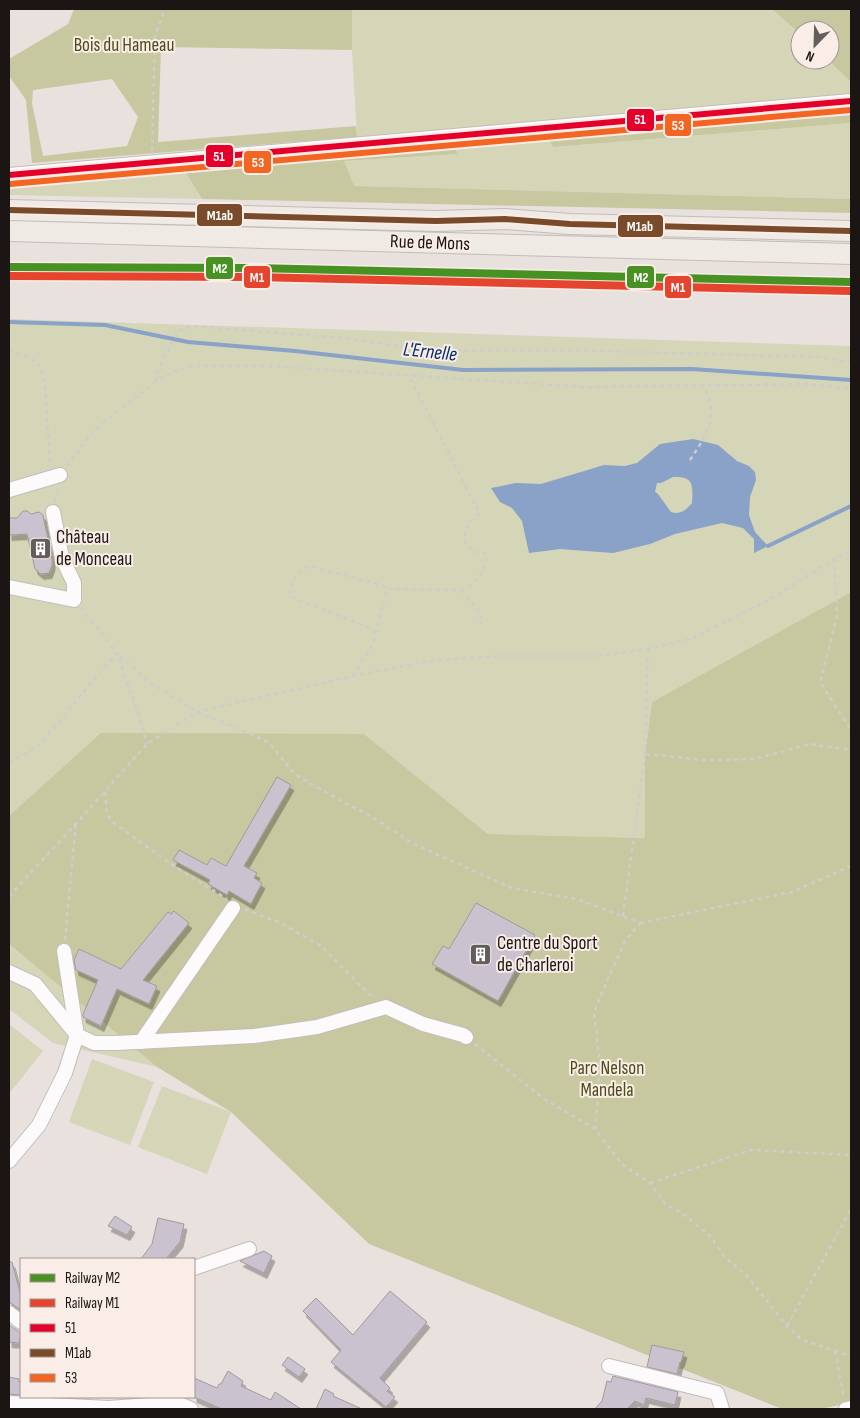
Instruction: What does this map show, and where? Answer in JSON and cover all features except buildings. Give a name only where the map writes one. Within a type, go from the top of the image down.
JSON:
[{"type":"highway","name":"Rue de Mons","points":[[9,210],[436,222],[505,219],[570,224],[851,230]]},
{"type":"highway","name":"Rue de Mons","points":[[9,231],[851,254]]},
{"type":"street","points":[[9,175],[851,101]]},
{"type":"street","points":[[9,490],[55,477]]},
{"type":"street","points":[[9,587],[74,600],[74,583],[62,558],[53,512]]},
{"type":"street","points":[[141,1042],[236,905]]},
{"type":"street","points":[[9,1161],[38,1125],[65,1072],[77,1035],[64,951]]},
{"type":"street","points":[[9,972],[35,984],[77,1035],[94,1043],[254,1036],[317,1026],[386,1007],[423,1024],[466,1037]]},
{"type":"street","points":[[195,1268],[250,1249]]},
{"type":"street","points":[[9,1313],[20,1321]]},
{"type":"street","points":[[609,1366],[717,1393],[722,1409]]},
{"type":"street","points":[[9,1403],[109,1408],[170,1400],[191,1409]]},
{"type":"path","points":[[151,162],[155,36],[165,9]]},
{"type":"path","points":[[156,381],[157,372],[178,331],[193,326],[342,338],[434,351],[564,350],[818,357],[851,362]]},
{"type":"path","points":[[9,350],[31,358],[40,367],[44,385],[55,477],[53,512]]},
{"type":"path","points":[[55,477],[93,431],[156,381],[175,371],[192,366],[270,366],[584,387],[808,384],[851,389]]},
{"type":"path","points":[[377,631],[290,596],[297,573],[302,568],[313,566],[366,580],[387,588],[460,590],[470,586],[477,580],[486,559],[486,554],[472,551],[465,542],[465,528],[472,519],[480,514],[409,376]]},
{"type":"path","points":[[690,460],[703,441],[709,424],[711,409],[705,386]]},
{"type":"path","points":[[9,896],[147,744],[197,712],[353,676],[430,661],[464,658],[597,656],[648,649],[693,638],[770,600],[834,559],[851,551]]},
{"type":"path","points":[[834,559],[837,616],[820,682],[851,730]]},
{"type":"path","points":[[353,676],[374,644],[387,588]]},
{"type":"path","points":[[460,590],[481,614],[480,624]]},
{"type":"path","points":[[74,600],[117,653],[146,680],[197,712],[268,742],[296,775],[369,815],[412,842],[512,888],[577,899],[640,923],[792,892],[851,866]]},
{"type":"path","points":[[623,916],[645,754],[648,649]]},
{"type":"path","points":[[117,653],[147,744]]},
{"type":"path","points":[[9,762],[36,748],[117,653]]},
{"type":"path","points":[[645,754],[704,760],[729,760],[755,759],[810,744],[851,750]]},
{"type":"path","points":[[105,791],[107,814],[114,824],[174,866],[236,905],[283,924],[321,946],[369,994],[377,998]]},
{"type":"path","points":[[64,951],[76,824]]},
{"type":"path","points":[[595,1130],[599,1054],[594,1013],[625,941],[640,923]]},
{"type":"path","points":[[466,1037],[544,1099],[595,1130],[622,1164],[650,1183],[665,1204],[682,1213],[710,1236],[724,1256],[748,1277],[787,1326],[802,1340],[851,1356]]},
{"type":"path","points":[[650,1183],[751,1150],[851,1155]]},
{"type":"path","points":[[787,1326],[851,1209]]},
{"type":"path","points":[[835,1351],[847,1406]]},
{"type":"green space","name":"Bois du Hameau","points":[[74,9],[355,9],[352,10],[352,50],[161,47],[158,142],[356,126],[357,137],[32,163],[26,100],[9,76],[9,59],[68,24]],"holes":[[[112,79],[138,117],[127,146],[43,156],[32,103],[33,90]]]},
{"type":"green space","points":[[352,9],[772,9],[790,25],[790,70],[838,70],[851,82],[851,94],[357,137],[352,50]]},
{"type":"green space","points":[[772,9],[851,9],[851,82],[838,70],[840,70],[840,20],[790,20],[790,25]]},
{"type":"green space","points":[[851,110],[851,123],[553,147],[549,139]]},
{"type":"green space","points":[[851,123],[851,199],[353,186],[344,161],[457,154],[456,146],[549,139],[553,147]]},
{"type":"green space","points":[[456,146],[457,154],[344,161],[354,186],[851,199],[851,213],[202,199],[183,168]]},
{"type":"green space","points":[[183,168],[202,199],[9,195],[9,183]]},
{"type":"green space","points":[[9,319],[851,346],[851,592],[652,702],[645,754],[645,838],[488,834],[364,734],[9,816]]},
{"type":"green space","name":"Parc Nelson Mandela","points":[[851,592],[851,1403],[819,1409],[782,1409],[369,1244],[231,1112],[157,1067],[9,944],[9,816],[101,733],[364,734],[488,834],[645,838],[645,754],[652,702]]},
{"type":"green space","points":[[9,944],[157,1067],[53,1043],[9,1009]]},
{"type":"green space","points":[[9,1024],[43,1051],[9,1094]]},
{"type":"green space","points":[[92,1059],[154,1082],[130,1145],[69,1122]]},
{"type":"green space","points":[[162,1086],[231,1112],[207,1174],[138,1147]]},
{"type":"water","points":[[693,439],[718,445],[737,461],[749,466],[755,472],[756,480],[750,497],[749,515],[755,532],[768,546],[754,553],[754,539],[743,528],[722,523],[675,534],[650,544],[613,553],[560,549],[529,553],[522,521],[512,508],[500,502],[491,488],[516,483],[541,484],[604,465],[625,466],[637,463],[660,444]],"holes":[[[673,477],[689,480],[691,483],[692,503],[683,511],[675,513],[671,512],[655,492],[657,483]]]},
{"type":"waterway","name":"L'Ernelle","points":[[9,322],[105,325],[188,342],[295,351],[463,370],[692,369],[851,380]]},
{"type":"waterway","points":[[768,546],[851,506]]},
{"type":"rail line","name":"M2","points":[[9,267],[253,268],[851,282]]},
{"type":"rail line","name":"M1","points":[[9,276],[253,277],[851,291]]},
{"type":"transit line","name":"51","points":[[9,175],[851,101]]},
{"type":"transit line","name":"53","points":[[10,184],[851,110]]},
{"type":"transit line","name":"M1ab","points":[[9,210],[436,221],[505,219],[570,224],[851,231]]},
{"type":"place","name":"Château de Monceau","points":[[40,548]]},
{"type":"place","name":"Centre du Sport de Charleroi","points":[[481,954]]}]
